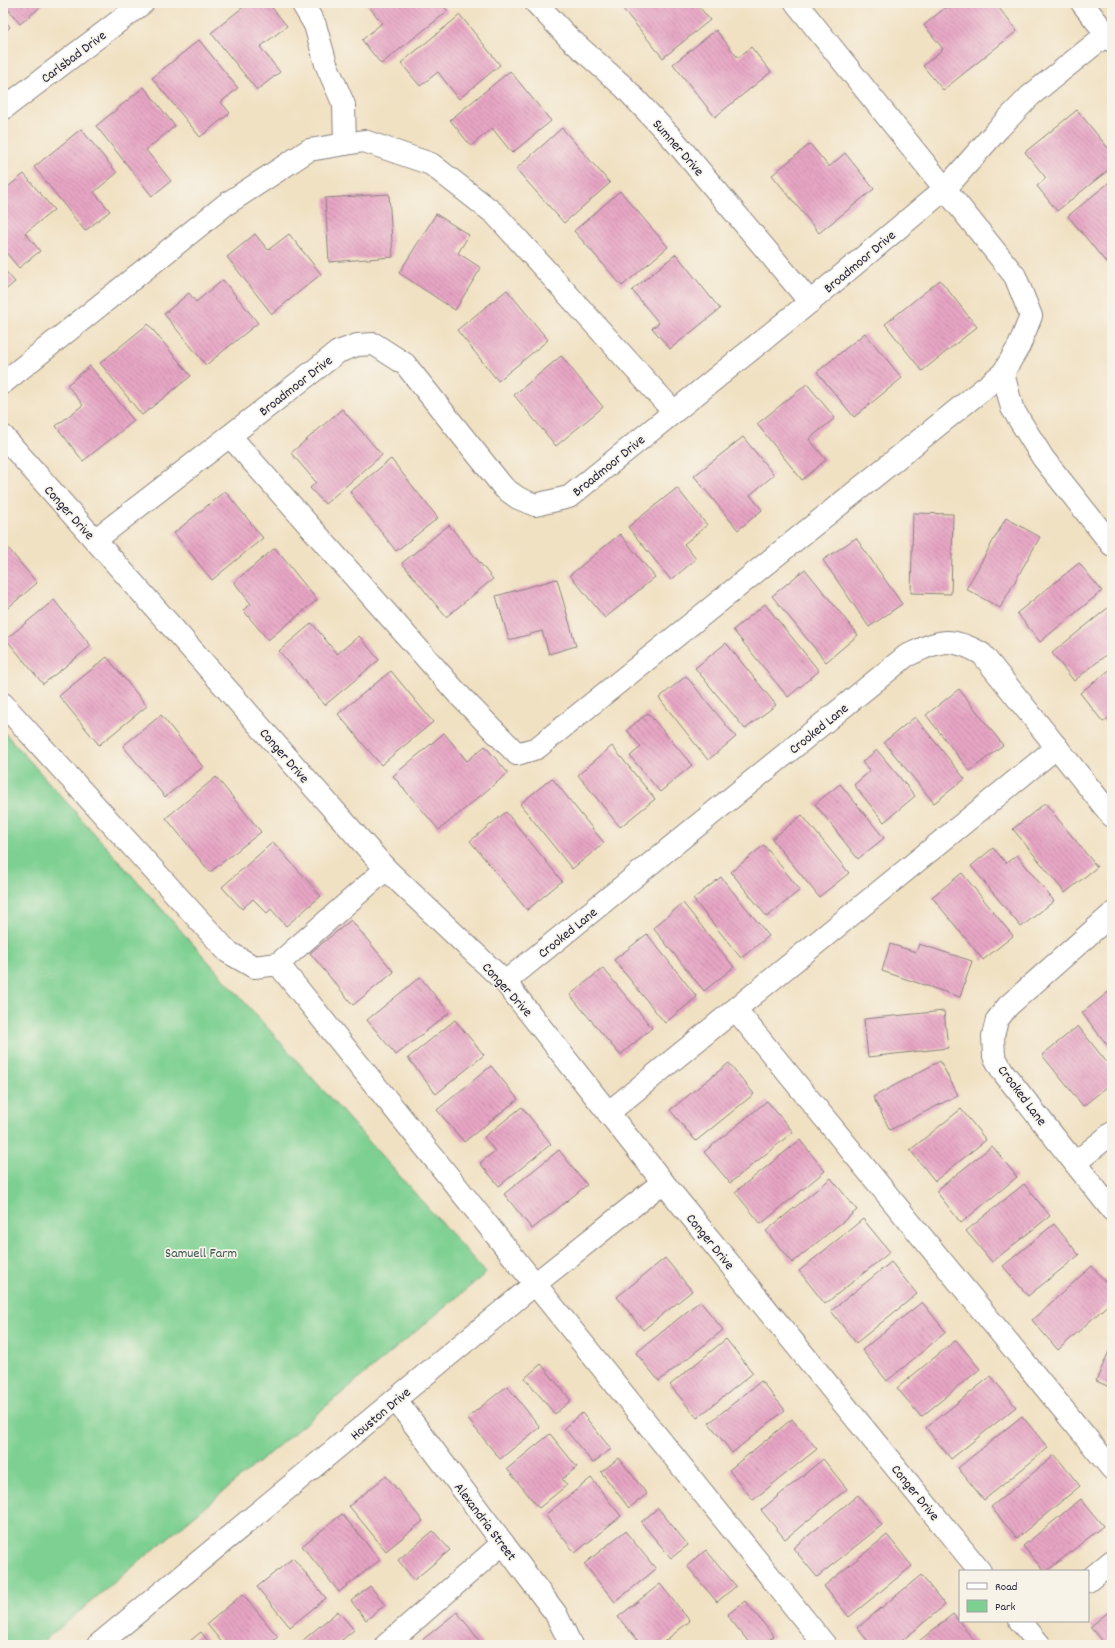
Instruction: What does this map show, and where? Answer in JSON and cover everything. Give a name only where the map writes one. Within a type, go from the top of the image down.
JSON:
[{"type":"street","name":"Carlsbad Drive","points":[[3,109],[143,3]]},
{"type":"street","points":[[302,3],[315,25],[326,64],[344,105],[346,144]]},
{"type":"street","name":"Sumner Drive","points":[[536,3],[570,38],[624,87],[674,140],[810,302]]},
{"type":"street","points":[[230,436],[458,694],[517,754],[537,748],[1003,373],[1019,346],[1031,316],[1015,276],[946,188],[796,3]]},
{"type":"street","points":[[1082,3],[1109,38]]},
{"type":"street","name":"Broadmoor Drive","points":[[96,540],[338,352],[356,345],[374,344],[405,364],[504,488],[518,498],[535,505],[569,497],[810,302],[946,188],[998,129],[1030,96],[1109,38]]},
{"type":"street","points":[[3,383],[225,205],[309,150],[364,141],[431,164],[495,214],[674,412]]},
{"type":"street","points":[[1003,373],[1012,408],[1040,452],[1112,545]]},
{"type":"street","name":"Conger Drive","points":[[3,436],[386,869],[506,982],[663,1182],[979,1570]]},
{"type":"street","name":"Crooked Lane","points":[[506,982],[906,656],[934,643],[952,641],[967,645],[982,654],[1112,816]]},
{"type":"street","points":[[3,704],[228,952],[254,968],[278,964],[386,869]]},
{"type":"street","points":[[608,1113],[1057,747]]},
{"type":"street","name":"Crooked Lane","points":[[1112,914],[1008,1006],[997,1020],[993,1036],[994,1056],[1003,1072],[1112,1210]]},
{"type":"street","points":[[278,964],[825,1645]]},
{"type":"street","points":[[736,1010],[1112,1469]]},
{"type":"street","points":[[1075,1163],[1112,1133]]},
{"type":"street","name":"Houston Drive","points":[[98,1645],[535,1284],[663,1182]]},
{"type":"street","name":"Alexandria Street","points":[[396,1400],[556,1614],[570,1645]]},
{"type":"street","points":[[386,1645],[503,1543]]},
{"type":"street","points":[[1089,1580],[1112,1561]]},
{"type":"green space","name":"Samuell Farm","points":[[3,731],[486,1273],[39,1645],[3,1645]]},
{"type":"building","points":[[3,3],[45,3],[20,24]]},
{"type":"building","points":[[248,3],[268,3],[287,26],[260,47],[280,72],[257,90],[211,33]]},
{"type":"building","points":[[366,3],[441,3],[448,11],[381,64],[362,40],[382,23]]},
{"type":"building","points":[[630,3],[696,3],[710,20],[663,58],[623,9]]},
{"type":"building","points":[[951,3],[995,3],[1017,31],[943,90],[923,66],[943,49],[924,25]]},
{"type":"building","points":[[460,15],[500,65],[459,99],[438,72],[420,86],[401,63]]},
{"type":"building","points":[[3,18],[10,27],[3,33]]},
{"type":"building","points":[[716,30],[738,58],[751,47],[771,72],[715,117],[673,64]]},
{"type":"building","points":[[199,40],[238,88],[221,102],[230,113],[200,137],[152,78]]},
{"type":"building","points":[[510,71],[551,121],[512,153],[492,128],[471,146],[450,120]]},
{"type":"building","points":[[144,87],[175,126],[146,150],[171,181],[152,196],[96,126]]},
{"type":"building","points":[[1077,110],[1112,153],[1112,167],[1057,211],[1037,186],[1046,178],[1025,152]]},
{"type":"building","points":[[562,128],[610,183],[564,223],[516,169]]},
{"type":"building","points":[[81,129],[117,173],[94,192],[110,211],[85,231],[34,167]]},
{"type":"building","points":[[810,144],[829,167],[845,153],[874,189],[819,233],[772,175]]},
{"type":"building","points":[[24,174],[54,210],[25,233],[40,251],[19,268],[3,249],[3,191]]},
{"type":"building","points":[[1112,180],[1112,265],[1110,267],[1068,216]]},
{"type":"building","points":[[620,191],[668,247],[622,286],[574,231]]},
{"type":"building","points":[[389,194],[393,257],[329,262],[325,198]]},
{"type":"building","points":[[436,214],[469,235],[458,253],[481,268],[455,310],[399,273]]},
{"type":"building","points":[[255,234],[268,250],[289,234],[321,274],[272,314],[227,257]]},
{"type":"building","points":[[676,254],[720,309],[670,349],[652,328],[659,323],[632,290]]},
{"type":"building","points":[[3,268],[15,282],[3,292]]},
{"type":"building","points":[[223,280],[258,323],[206,365],[164,314],[189,293],[196,302]]},
{"type":"building","points":[[940,280],[977,327],[922,371],[885,324]]},
{"type":"building","points":[[507,290],[548,340],[498,381],[457,330]]},
{"type":"building","points":[[148,324],[191,376],[142,415],[100,363]]},
{"type":"building","points":[[865,333],[902,378],[854,417],[817,372]]},
{"type":"building","points":[[561,356],[603,407],[556,446],[514,395]]},
{"type":"building","points":[[90,366],[134,421],[83,461],[56,426],[83,405],[67,385]]},
{"type":"building","points":[[807,384],[835,418],[809,439],[826,460],[802,480],[757,424]]},
{"type":"building","points":[[342,409],[382,455],[325,504],[310,488],[316,482],[291,453]]},
{"type":"building","points":[[743,437],[774,475],[750,495],[762,510],[738,530],[694,476]]},
{"type":"building","points":[[391,459],[438,518],[396,551],[350,492]]},
{"type":"building","points":[[677,488],[707,525],[684,544],[696,559],[671,580],[628,527]]},
{"type":"building","points":[[225,491],[263,538],[212,580],[174,533]]},
{"type":"building","points":[[913,513],[953,514],[951,594],[911,593]]},
{"type":"building","points":[[1006,518],[1040,537],[1000,608],[966,589]]},
{"type":"building","points":[[449,525],[493,579],[446,617],[402,563]]},
{"type":"building","points":[[620,534],[655,577],[605,618],[570,575]]},
{"type":"building","points":[[856,538],[902,604],[869,627],[823,560]]},
{"type":"building","points":[[3,542],[37,583],[3,612]]},
{"type":"building","points":[[275,548],[317,600],[268,640],[243,610],[251,604],[234,582]]},
{"type":"building","points":[[1079,563],[1102,591],[1040,642],[1017,613]]},
{"type":"building","points":[[805,569],[858,635],[826,662],[772,596]]},
{"type":"building","points":[[557,579],[576,646],[549,654],[542,631],[509,640],[496,596]]},
{"type":"building","points":[[54,600],[91,646],[43,684],[6,639]]},
{"type":"building","points":[[765,604],[819,671],[788,697],[733,630]]},
{"type":"building","points":[[1109,607],[1112,611],[1112,650],[1074,681],[1052,653]]},
{"type":"building","points":[[312,623],[337,654],[359,636],[379,660],[325,705],[279,651]]},
{"type":"building","points":[[726,643],[776,705],[745,729],[695,668]]},
{"type":"building","points":[[107,657],[147,706],[99,745],[59,696]]},
{"type":"building","points":[[1112,668],[1112,716],[1103,722],[1080,693]]},
{"type":"building","points":[[391,671],[433,722],[381,765],[338,714]]},
{"type":"building","points":[[686,676],[736,737],[708,760],[659,698]]},
{"type":"building","points":[[959,689],[1003,745],[970,771],[926,715]]},
{"type":"building","points":[[648,713],[692,765],[660,792],[630,756],[641,747],[627,730]]},
{"type":"building","points":[[161,715],[203,767],[165,797],[123,746]]},
{"type":"building","points":[[915,717],[965,779],[934,803],[884,742]]},
{"type":"building","points":[[444,733],[467,761],[485,746],[508,773],[439,830],[393,776]]},
{"type":"building","points":[[612,746],[655,799],[620,827],[578,775]]},
{"type":"building","points":[[877,750],[915,796],[884,822],[854,785],[870,771],[862,762]]},
{"type":"building","points":[[216,777],[261,832],[210,872],[166,818]]},
{"type":"building","points":[[552,778],[604,843],[572,869],[520,804]]},
{"type":"building","points":[[840,784],[884,838],[858,859],[815,804]]},
{"type":"building","points":[[1045,803],[1097,867],[1065,893],[1013,829]]},
{"type":"building","points":[[506,812],[562,881],[527,910],[470,841]]},
{"type":"building","points":[[802,815],[849,873],[819,897],[772,839]]},
{"type":"building","points":[[273,842],[321,896],[286,926],[271,909],[267,913],[253,899],[242,909],[222,887]]},
{"type":"building","points":[[764,845],[800,890],[767,917],[731,872]]},
{"type":"building","points":[[993,848],[1006,863],[1017,855],[1054,901],[1021,927],[971,866]]},
{"type":"building","points":[[962,873],[1013,936],[983,960],[932,897]]},
{"type":"building","points":[[721,877],[769,936],[741,958],[693,899]]},
{"type":"building","points":[[683,903],[734,967],[704,991],[653,928]]},
{"type":"building","points":[[351,920],[394,972],[353,1005],[310,953]]},
{"type":"building","points":[[647,934],[697,997],[665,1023],[614,960]]},
{"type":"building","points":[[890,944],[916,952],[919,944],[972,961],[960,997],[882,971]]},
{"type":"building","points":[[603,968],[652,1028],[620,1055],[570,995]]},
{"type":"building","points":[[420,977],[449,1013],[396,1055],[367,1020]]},
{"type":"building","points":[[1112,989],[1112,1051],[1082,1013]]},
{"type":"building","points":[[944,1011],[948,1048],[868,1057],[864,1019]]},
{"type":"building","points":[[455,1020],[484,1055],[436,1094],[408,1058]]},
{"type":"building","points":[[1078,1026],[1112,1069],[1112,1083],[1083,1106],[1042,1055]]},
{"type":"building","points":[[940,1061],[958,1095],[890,1130],[873,1097]]},
{"type":"building","points":[[729,1063],[754,1094],[696,1141],[670,1110]]},
{"type":"building","points":[[491,1066],[518,1099],[464,1142],[437,1110]]},
{"type":"building","points":[[767,1101],[793,1132],[730,1183],[704,1152]]},
{"type":"building","points":[[522,1107],[551,1144],[499,1186],[480,1163],[495,1151],[484,1137]]},
{"type":"building","points":[[961,1109],[986,1140],[935,1181],[910,1150]]},
{"type":"building","points":[[800,1140],[825,1171],[761,1224],[735,1192]]},
{"type":"building","points":[[992,1146],[1017,1177],[961,1223],[936,1191]]},
{"type":"building","points":[[559,1150],[587,1185],[532,1229],[504,1194]]},
{"type":"building","points":[[831,1178],[857,1210],[792,1263],[766,1231]]},
{"type":"building","points":[[1024,1184],[1050,1216],[992,1262],[966,1231]]},
{"type":"building","points":[[863,1219],[890,1252],[825,1304],[799,1271]]},
{"type":"building","points":[[1054,1224],[1079,1255],[1028,1296],[1003,1266]]},
{"type":"building","points":[[665,1258],[692,1291],[643,1330],[617,1297]]},
{"type":"building","points":[[891,1262],[917,1294],[856,1343],[831,1311]]},
{"type":"building","points":[[1092,1266],[1112,1289],[1112,1301],[1058,1350],[1032,1320]]},
{"type":"building","points":[[700,1301],[723,1330],[659,1381],[636,1353]]},
{"type":"building","points":[[922,1302],[946,1332],[887,1381],[862,1350]]},
{"type":"building","points":[[726,1339],[753,1373],[697,1418],[670,1385]]},
{"type":"building","points":[[956,1340],[980,1369],[921,1417],[897,1388]]},
{"type":"building","points":[[1112,1344],[1112,1388],[1096,1381]]},
{"type":"building","points":[[541,1364],[571,1400],[555,1414],[525,1378]]},
{"type":"building","points":[[991,1376],[1016,1407],[951,1459],[926,1428]]},
{"type":"building","points":[[761,1381],[785,1410],[732,1453],[709,1423]]},
{"type":"building","points":[[507,1386],[540,1427],[500,1459],[467,1418]]},
{"type":"building","points":[[582,1413],[611,1449],[593,1463],[564,1428]]},
{"type":"building","points":[[1022,1416],[1048,1448],[984,1500],[958,1468]]},
{"type":"building","points":[[792,1419],[817,1449],[753,1500],[729,1470]]},
{"type":"building","points":[[550,1434],[577,1467],[562,1479],[567,1485],[539,1508],[507,1469]]},
{"type":"building","points":[[1055,1455],[1080,1486],[1017,1538],[991,1507]]},
{"type":"building","points":[[619,1458],[647,1494],[629,1508],[601,1472]]},
{"type":"building","points":[[823,1459],[847,1489],[785,1539],[761,1510]]},
{"type":"building","points":[[386,1476],[423,1521],[386,1551],[349,1506]]},
{"type":"building","points":[[591,1478],[621,1516],[575,1553],[545,1515]]},
{"type":"building","points":[[858,1495],[882,1525],[817,1577],[793,1548]]},
{"type":"building","points":[[1081,1499],[1103,1526],[1048,1570],[1043,1570],[1023,1546]]},
{"type":"building","points":[[658,1508],[688,1545],[671,1558],[641,1522]]},
{"type":"building","points":[[342,1514],[380,1560],[339,1592],[302,1546]]},
{"type":"building","points":[[433,1531],[450,1550],[414,1580],[398,1560]]},
{"type":"building","points":[[625,1531],[656,1569],[615,1602],[584,1564]]},
{"type":"building","points":[[887,1535],[912,1566],[849,1617],[824,1586]]},
{"type":"building","points":[[706,1550],[736,1586],[717,1602],[687,1566]]},
{"type":"building","points":[[293,1558],[326,1598],[290,1627],[257,1587]]},
{"type":"building","points":[[921,1575],[945,1605],[897,1645],[871,1645],[857,1628]]},
{"type":"building","points":[[660,1584],[690,1621],[660,1645],[641,1645],[618,1617]]},
{"type":"building","points":[[370,1586],[385,1605],[366,1620],[351,1601]]},
{"type":"building","points":[[243,1594],[278,1637],[268,1645],[224,1645],[207,1624]]},
{"type":"building","points":[[745,1601],[774,1636],[763,1645],[751,1645],[727,1615]]},
{"type":"building","points":[[1112,1609],[1112,1645],[1105,1645],[1090,1627]]},
{"type":"building","points":[[338,1611],[354,1630],[336,1645],[306,1645],[302,1641]]},
{"type":"building","points":[[457,1612],[483,1645],[416,1645]]},
{"type":"building","points":[[953,1614],[977,1644],[914,1645]]},
{"type":"building","points":[[201,1632],[211,1645],[185,1645]]}]
